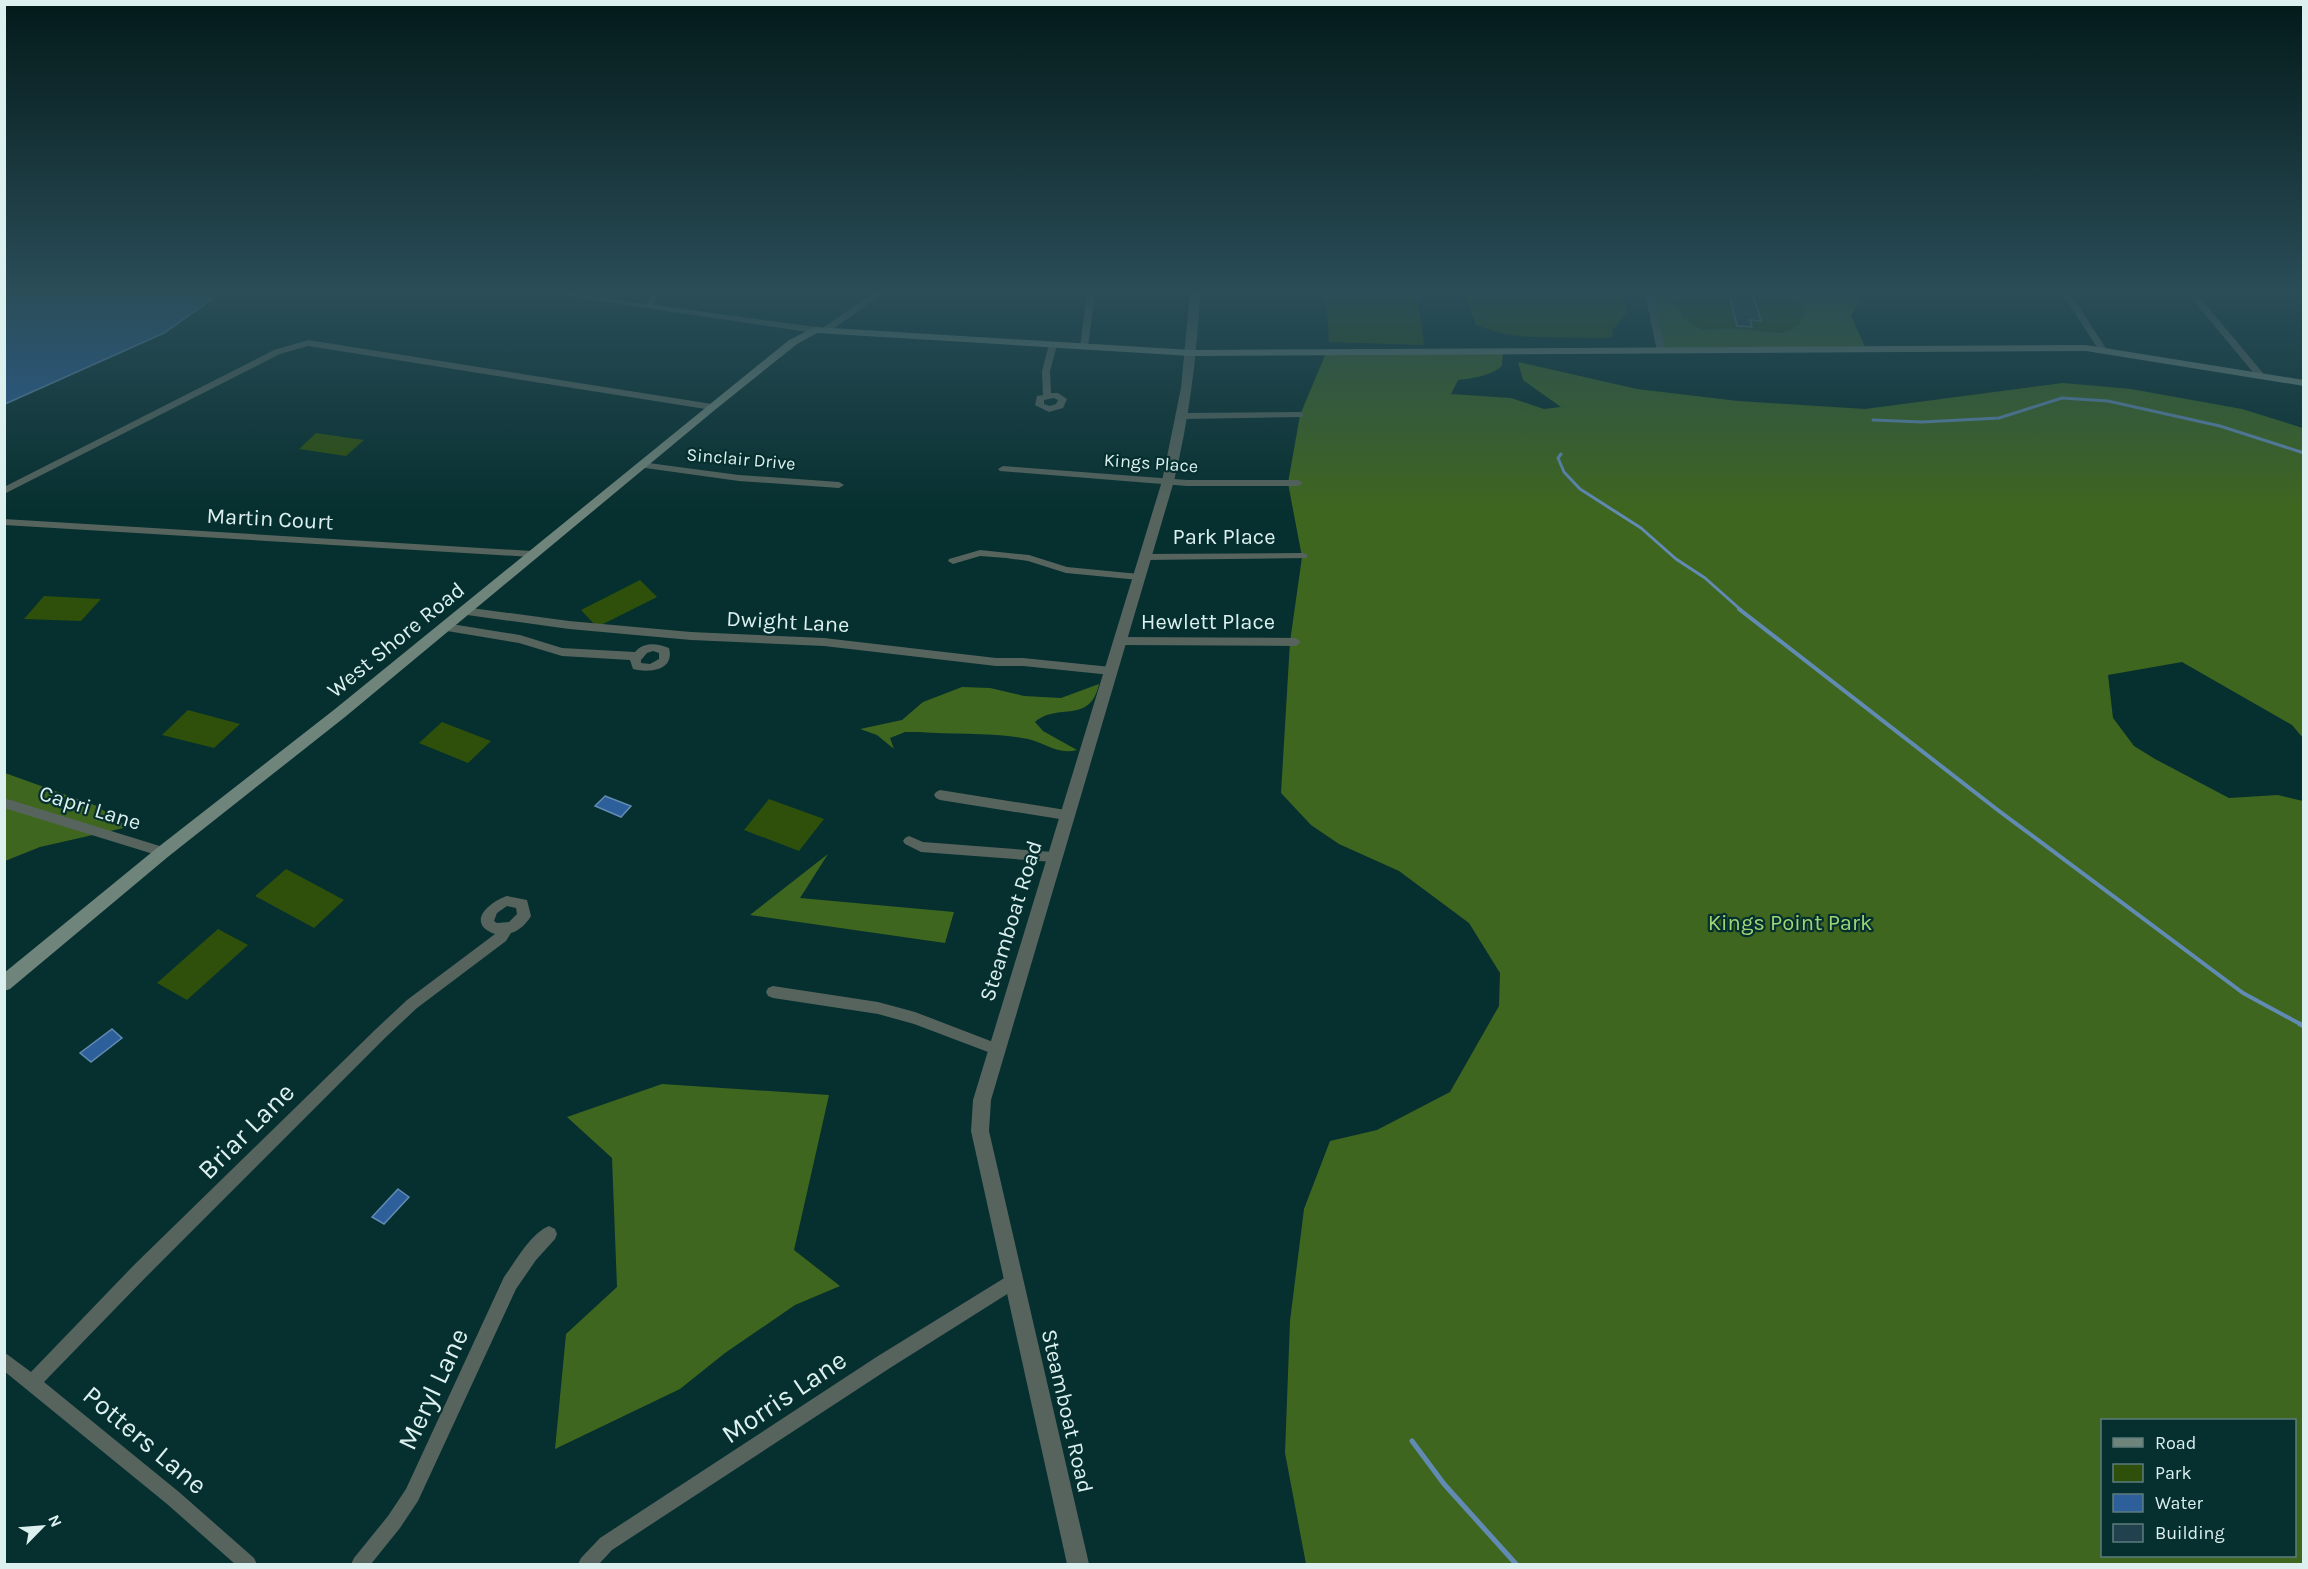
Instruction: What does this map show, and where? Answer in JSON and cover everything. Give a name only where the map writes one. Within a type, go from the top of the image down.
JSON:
[{"type":"main road","name":"West Shore Road","points":[[4,984],[163,852],[268,771],[763,366]]},
{"type":"main road","points":[[2205,366],[2304,383]]},
{"type":"street","points":[[4,491],[250,366]]},
{"type":"street","points":[[455,366],[712,407]]},
{"type":"street","points":[[1047,366],[1047,395]]},
{"type":"street","name":"Steamboat Road","points":[[1078,1564],[981,1131],[982,1101],[1053,857],[1168,481],[1183,416],[1189,366]]},
{"type":"street","points":[[2253,366],[2260,375]]},
{"type":"street","points":[[1183,416],[1300,415]]},
{"type":"street","name":"Sinclair Drive","points":[[641,465],[739,478],[839,485]]},
{"type":"street","name":"Kings Place","points":[[1003,469],[1168,481],[1298,483]]},
{"type":"street","name":"Martin Court","points":[[4,522],[532,554]]},
{"type":"street","points":[[953,561],[980,554],[997,554],[1029,558],[1066,570],[1139,577]]},
{"type":"street","name":"Park Place","points":[[1146,557],[1303,556]]},
{"type":"street","name":"Dwight Lane","points":[[464,611],[569,625],[692,636],[829,643],[996,662],[1023,662],[1111,671]]},
{"type":"street","points":[[445,627],[520,639],[562,652],[636,656]]},
{"type":"street","name":"Hewlett Place","points":[[1120,641],[1296,642]]},
{"type":"street","points":[[940,795],[1066,815]]},
{"type":"street","name":"Capri Lane","points":[[4,803],[163,852]]},
{"type":"street","points":[[909,841],[921,847],[1053,857]]},
{"type":"street","name":"Briar Lane","points":[[33,1382],[140,1271],[381,1033],[412,1004],[501,937],[506,929]]},
{"type":"street","points":[[773,992],[878,1008],[915,1018],[996,1049]]},
{"type":"street","name":"Meryl Lane","points":[[360,1564],[412,1495],[510,1283],[530,1254],[549,1234]]},
{"type":"street","name":"Morris Lane","points":[[587,1564],[606,1545],[884,1362],[1014,1280]]},
{"type":"street","name":"Potters Lane","points":[[4,1360],[179,1503],[248,1564]]},
{"type":"green space","name":"Kings Point Park","points":[[1320,366],[1502,366],[1487,374],[1458,380],[1451,394],[1511,398],[1544,409],[1561,407],[1523,380],[1519,366],[1537,366],[1637,389],[1738,401],[1865,409],[2063,383],[2131,389],[2242,409],[2303,428],[2303,738],[2292,725],[2182,662],[2108,675],[2113,718],[2134,746],[2229,798],[2278,795],[2303,801],[2303,1564],[1306,1564],[1285,1453],[1290,1321],[1304,1209],[1330,1141],[1377,1130],[1450,1092],[1499,1006],[1500,973],[1469,923],[1399,871],[1339,844],[1311,825],[1281,793],[1290,642],[1302,557],[1288,483],[1300,415]]},
{"type":"green space","points":[[316,433],[364,440],[346,456],[299,449]]},
{"type":"green space","points":[[640,580],[657,597],[597,627],[581,610]]},
{"type":"green space","points":[[44,596],[101,599],[81,621],[24,619]]},
{"type":"green space","points":[[1099,684],[1095,697],[1081,709],[1053,713],[1035,722],[1043,731],[1077,750],[1058,750],[1028,739],[1014,737],[919,732],[905,732],[890,738],[894,749],[877,735],[860,729],[902,720],[923,702],[962,687],[990,688],[1024,696],[1061,698]]},
{"type":"green space","points":[[188,710],[240,724],[214,748],[162,735]]},
{"type":"green space","points":[[442,722],[491,741],[468,763],[419,743]]},
{"type":"green space","points":[[5,773],[97,806],[128,827],[40,847],[5,861]]},
{"type":"green space","points":[[769,799],[824,819],[799,851],[744,830]]},
{"type":"green space","points":[[828,854],[800,898],[954,912],[945,943],[750,915]]},
{"type":"green space","points":[[286,869],[344,900],[314,928],[255,896]]},
{"type":"green space","points":[[218,929],[248,945],[187,1000],[157,983]]},
{"type":"green space","points":[[662,1084],[829,1095],[794,1250],[840,1286],[795,1305],[725,1353],[680,1389],[555,1449],[566,1334],[617,1287],[612,1158],[567,1117]]},
{"type":"water","points":[[5,366],[90,366],[5,404]]},
{"type":"water","points":[[605,796],[631,806],[621,817],[595,806]]},
{"type":"water","points":[[112,1029],[122,1038],[91,1062],[80,1053]]},
{"type":"water","points":[[398,1189],[409,1197],[384,1224],[372,1217]]},
{"type":"waterway","points":[[1873,420],[1922,422],[1999,418],[2062,398],[2108,401],[2220,426],[2304,453]]},
{"type":"waterway","points":[[1561,454],[1558,458],[1564,472],[1580,489],[1641,528],[1676,559],[1705,578],[1741,610]]},
{"type":"waterway","points":[[1739,609],[1999,811],[2243,993],[2302,1025]]},
{"type":"waterway","points":[[1412,1441],[1444,1484],[1516,1564]]}]
